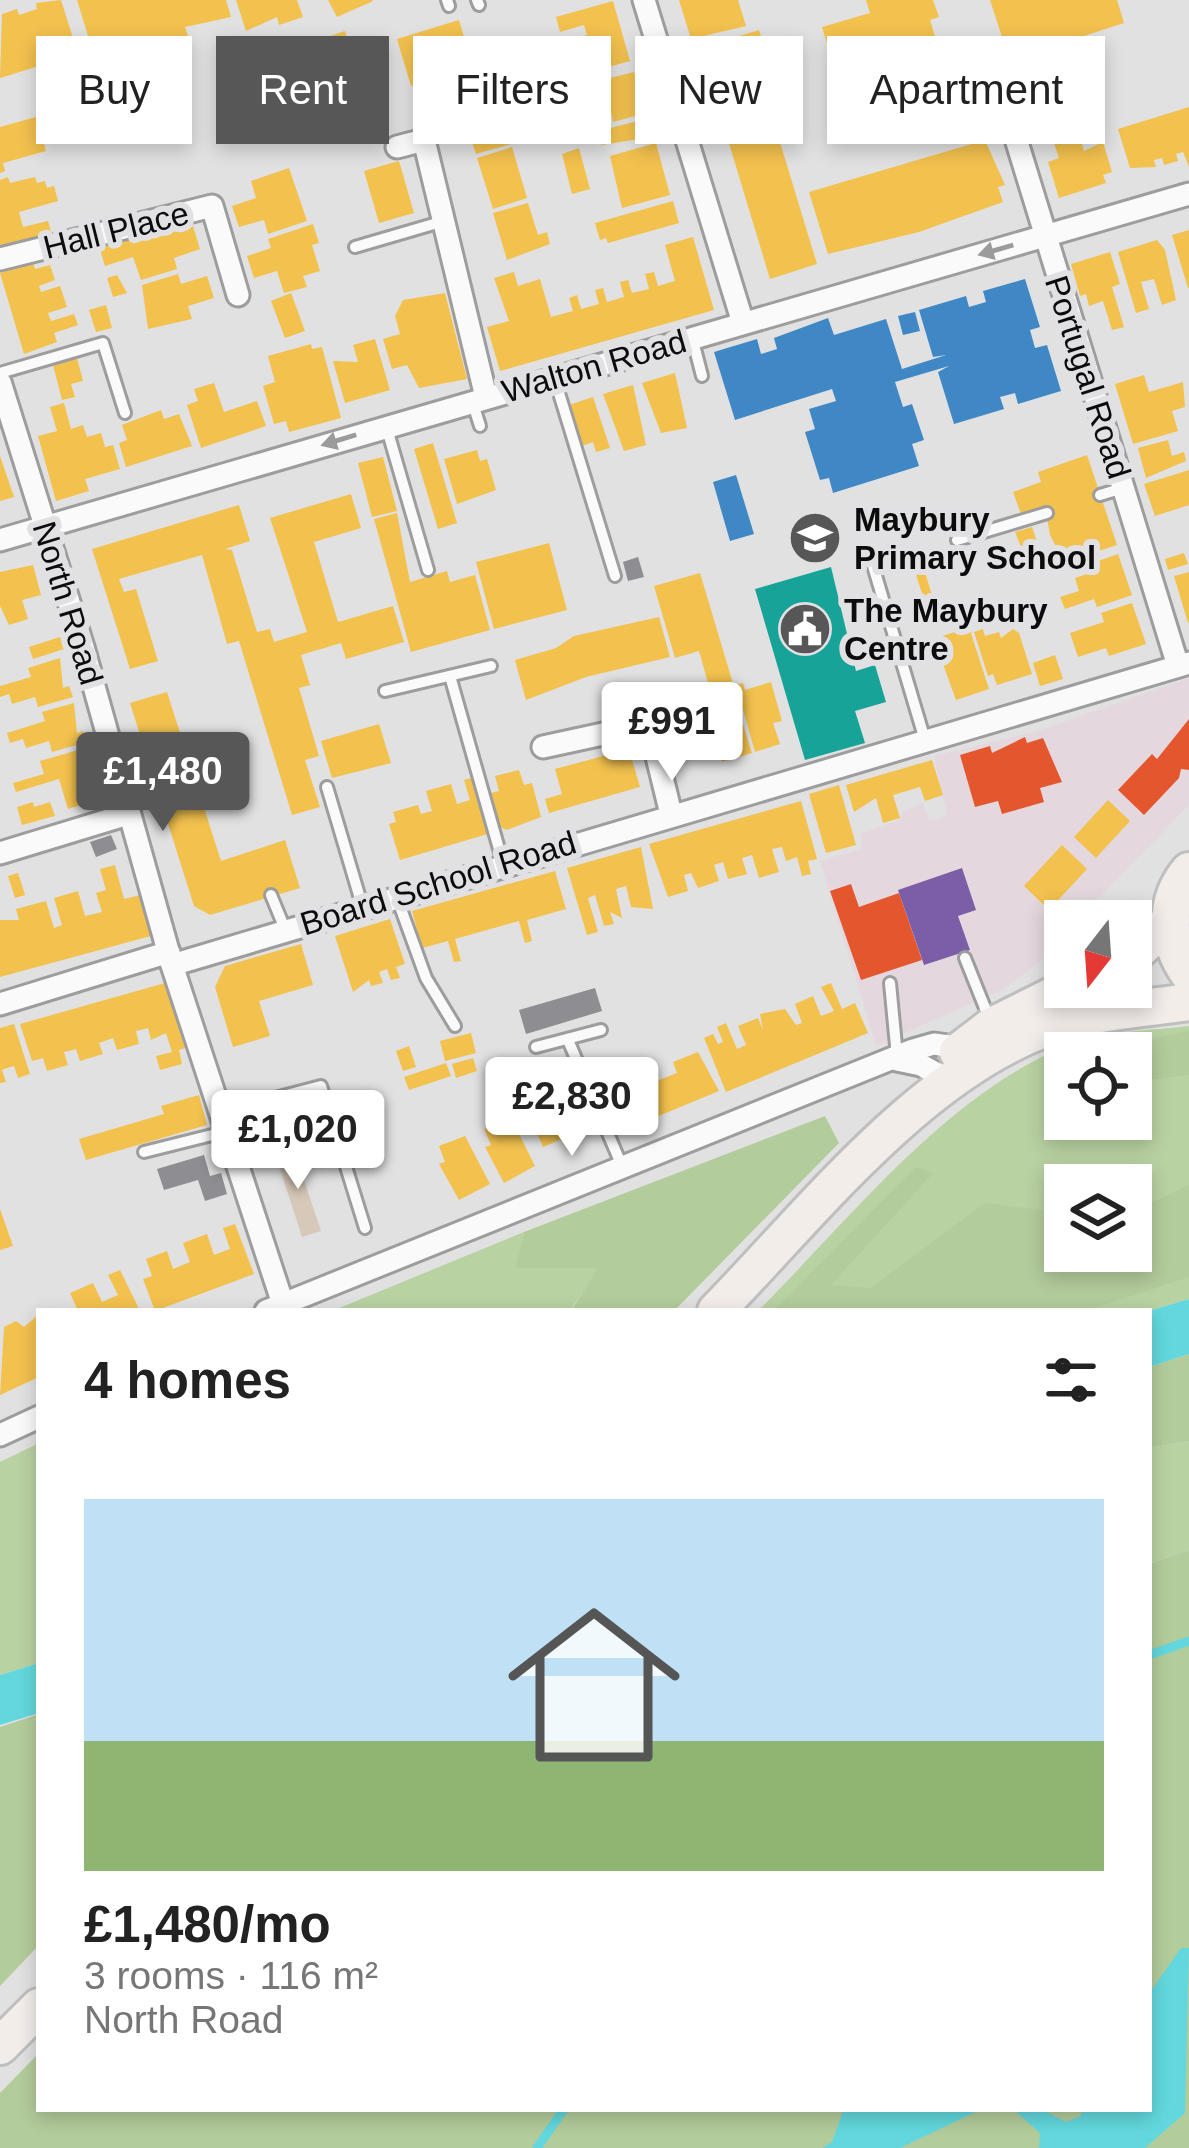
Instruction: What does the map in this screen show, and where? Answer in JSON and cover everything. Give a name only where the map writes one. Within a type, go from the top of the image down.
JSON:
[{"type":"main road","points":[[1152,938],[1171,920],[1189,872]]},
{"type":"main road","points":[[1171,920],[1175,950],[1189,974]]},
{"type":"main road","points":[[960,1057],[1001,1049],[1060,1024],[1189,1002]]},
{"type":"main road","points":[[719,1308],[960,1057],[1044,1004]]},
{"type":"main road","points":[[0,2046],[36,2010]]},
{"type":"street","points":[[644,0],[743,322]]},
{"type":"street","points":[[397,147],[424,140],[445,221],[479,399]]},
{"type":"street","name":"Portugal Road","points":[[1017,144],[1183,664]]},
{"type":"street","name":"Walton Road","points":[[0,540],[1189,194]]},
{"type":"street","name":"Hall Place","points":[[0,259],[212,206],[238,295]]},
{"type":"street","name":"North Road","points":[[0,382],[274,1308]]},
{"type":"street","name":"Board School Road","points":[[0,1004],[285,929],[1183,664]]},
{"type":"street","points":[[543,747],[649,724],[671,814]]},
{"type":"street","points":[[0,853],[128,814]]},
{"type":"street","points":[[274,1308],[934,1044],[960,1057]]},
{"type":"street","points":[[897,1060],[960,1057]]},
{"type":"street","points":[[0,1435],[36,1418]]},
{"type":"lane","points":[[355,248],[445,221]]},
{"type":"lane","points":[[692,337],[702,376]]},
{"type":"lane","points":[[0,373],[103,343],[125,413]]},
{"type":"lane","points":[[554,377],[615,576]]},
{"type":"lane","points":[[479,399],[480,426]]},
{"type":"lane","points":[[386,426],[428,570]]},
{"type":"lane","points":[[1100,496],[1123,488]]},
{"type":"lane","points":[[957,540],[1047,513]]},
{"type":"lane","points":[[868,549],[925,740]]},
{"type":"lane","points":[[385,692],[491,666]]},
{"type":"lane","points":[[450,676],[503,863]]},
{"type":"lane","points":[[327,787],[362,905]]},
{"type":"lane","points":[[272,895],[285,929]]},
{"type":"lane","points":[[396,895],[426,978],[455,1026]]},
{"type":"lane","points":[[960,1057],[965,958]]},
{"type":"lane","points":[[890,983],[897,1060]]},
{"type":"lane","points":[[536,1047],[602,1030]]},
{"type":"lane","points":[[568,1040],[624,1169]]},
{"type":"lane","points":[[145,1153],[321,1085],[365,1228]]},
{"type":"shaded area","points":[[1189,678],[1189,805],[1096,900],[1044,900],[1044,957],[1039,963],[1002,990],[876,1046],[820,861],[862,849],[860,834],[899,820],[903,811],[923,803],[929,821],[947,816],[934,756],[1037,731]]},
{"type":"green space","points":[[1189,1026],[1189,1299],[1152,1310],[761,1308],[942,1125],[1044,1057],[1044,1140],[1152,1140],[1152,1032],[1125,1032]]},
{"type":"green space","points":[[1189,1031],[1189,1075],[1152,1079],[1152,1038]]},
{"type":"green space","points":[[825,1116],[839,1143],[677,1308],[573,1308],[598,1268],[516,1268],[524,1232]]},
{"type":"green space","points":[[916,1167],[933,1173],[831,1285],[871,1288],[985,1203],[1044,1210],[1044,1272],[1152,1272],[1152,1203],[1189,1185],[1189,1277],[1094,1308],[776,1308]]},
{"type":"green space","points":[[524,1232],[517,1268],[599,1268],[572,1308],[339,1308]]},
{"type":"green space","points":[[1189,1354],[1189,1441],[1152,1447],[1152,1366]]},
{"type":"green space","points":[[1189,1441],[1189,1550],[1152,1563],[1152,1447]]},
{"type":"green space","points":[[36,1444],[36,1664],[0,1675],[0,1462]]},
{"type":"green space","points":[[1189,1550],[1189,2148],[0,2148],[0,2093],[36,2056],[36,2112],[1152,2112],[1152,1563]]},
{"type":"green space","points":[[36,1715],[36,1948],[0,1986],[0,1727]]},
{"type":"water","points":[[1189,1299],[1189,1354],[1152,1366],[1152,1310]]},
{"type":"water","points":[[36,1664],[36,1714],[0,1725],[0,1675]]},
{"type":"water","points":[[1181,1948],[1189,1948],[1185,2113],[1145,2148],[1039,2148],[1040,2133],[1016,2112],[1047,2112],[1066,2122],[1082,2112],[1152,2112],[1152,1990]]},
{"type":"water","points":[[843,2112],[976,2112],[900,2148],[822,2148],[832,2142]]},
{"type":"building: Homes","points":[[61,0],[72,36],[36,36],[36,67],[0,78],[2,14],[17,9],[19,15],[37,9],[36,3]]},
{"type":"building: Homes","points":[[77,0],[226,0],[231,17],[185,27],[188,36],[88,36]]},
{"type":"building: Homes","points":[[236,0],[297,0],[303,17],[279,25],[277,17],[246,31]]},
{"type":"building: Homes","points":[[328,0],[372,0],[373,1],[337,17]]},
{"type":"building: Homes","points":[[679,0],[738,0],[746,26],[690,36]]},
{"type":"building: Homes","points":[[866,0],[933,0],[939,17],[930,20],[935,36],[827,36],[827,44],[822,27],[870,13]]},
{"type":"building: Homes","points":[[990,0],[1117,0],[1124,23],[1084,36],[1002,36]]},
{"type":"building: Homes","points":[[613,1],[630,61],[611,66],[611,36],[583,36],[587,35],[584,25],[560,32],[556,17]]},
{"type":"building: Homes","points":[[459,20],[464,36],[413,36],[411,86],[397,39]]},
{"type":"building: Homes","points":[[634,72],[635,116],[613,122],[611,78]]},
{"type":"building: Homes","points":[[1189,107],[1189,167],[1183,152],[1176,154],[1178,161],[1164,165],[1162,158],[1154,160],[1156,167],[1130,168],[1118,129]]},
{"type":"building: Homes","points":[[36,117],[36,144],[44,144],[46,151],[3,163],[5,171],[0,173],[0,127]]},
{"type":"building: Homes","points":[[635,122],[635,140],[611,144],[611,128]]},
{"type":"building: Homes","points":[[473,144],[511,144],[476,154]]},
{"type":"building: Homes","points":[[656,144],[670,195],[622,208],[610,156]]},
{"type":"building: Homes","points":[[729,144],[780,144],[817,264],[770,279]]},
{"type":"building: Homes","points":[[971,144],[987,144],[1005,185],[998,187],[1003,202],[919,232],[828,254],[809,192]]},
{"type":"building: Homes","points":[[1054,144],[1082,144],[1084,151],[1104,144],[1112,172],[1103,175],[1106,183],[1059,198],[1048,162],[1059,158]]},
{"type":"building: Homes","points":[[512,147],[527,198],[493,209],[477,158]]},
{"type":"building: Homes","points":[[579,148],[590,189],[572,194],[562,154]]},
{"type":"building: Homes","points":[[399,161],[414,213],[379,223],[364,171]]},
{"type":"building: Homes","points":[[289,168],[307,221],[268,234],[264,220],[239,227],[232,206],[256,198],[251,181]]},
{"type":"building: Homes","points":[[8,177],[10,183],[35,177],[37,183],[45,181],[47,188],[54,186],[58,201],[19,212],[23,227],[48,221],[52,235],[0,249],[0,180]]},
{"type":"building: Homes","points":[[673,201],[679,223],[608,243],[606,238],[600,240],[595,223]]},
{"type":"building: Homes","points":[[528,203],[538,235],[547,232],[550,244],[507,260],[493,213]]},
{"type":"building: Homes","points":[[163,223],[166,234],[193,226],[200,249],[174,258],[177,269],[141,280],[133,257],[105,266],[98,243]]},
{"type":"building: Homes","points":[[313,224],[319,243],[312,245],[320,271],[303,276],[307,287],[284,293],[277,271],[254,278],[247,256],[271,248],[268,239]]},
{"type":"building: Homes","points":[[1189,230],[1189,288],[1188,288],[1172,235]]},
{"type":"building: Homes","points":[[693,237],[714,310],[500,371],[487,327],[509,321],[494,278],[514,272],[518,286],[540,279],[551,317],[573,311],[569,298],[577,295],[581,309],[599,304],[595,290],[603,288],[607,302],[624,297],[620,282],[628,280],[632,293],[649,289],[645,274],[654,272],[658,286],[675,281],[665,245]]},
{"type":"building: Homes","points":[[1157,240],[1165,250],[1176,300],[1162,305],[1154,279],[1141,282],[1149,309],[1136,313],[1118,252]]},
{"type":"building: Homes","points":[[1110,252],[1120,284],[1112,287],[1124,327],[1112,330],[1103,301],[1089,306],[1086,294],[1080,296],[1071,264]]},
{"type":"building: Homes","points":[[33,262],[35,269],[50,265],[55,280],[39,286],[41,292],[60,286],[67,307],[48,313],[51,321],[74,314],[78,325],[54,333],[57,342],[24,354],[0,273]]},
{"type":"building: Homes","points":[[178,274],[181,284],[207,276],[214,298],[188,306],[192,319],[148,329],[142,285]]},
{"type":"building: Homes","points":[[117,275],[127,293],[113,297],[107,278]]},
{"type":"building: Homes","points":[[291,293],[305,331],[285,338],[271,301]]},
{"type":"building: Homes","points":[[445,293],[467,379],[419,388],[407,365],[392,369],[383,339],[400,334],[395,316],[403,300]]},
{"type":"building: Homes","points":[[106,305],[112,328],[96,332],[89,310]]},
{"type":"building: Homes","points":[[375,339],[390,390],[345,403],[333,361],[358,362],[353,345]]},
{"type":"building: Homes","points":[[311,344],[312,349],[322,347],[341,418],[289,432],[286,421],[274,424],[263,386],[275,382],[268,356]]},
{"type":"building: Homes","points":[[77,358],[83,381],[71,384],[75,397],[62,400],[53,365]]},
{"type":"building: Homes","points":[[675,373],[687,428],[661,433],[642,383]]},
{"type":"building: Homes","points":[[1144,375],[1149,392],[1183,382],[1185,407],[1172,411],[1178,431],[1133,444],[1115,384]]},
{"type":"building: Homes","points":[[214,383],[224,412],[257,401],[266,426],[201,448],[187,405],[198,401],[194,389]]},
{"type":"building: Homes","points":[[633,385],[646,445],[624,451],[603,394]]},
{"type":"building: Homes","points":[[593,397],[610,448],[596,452],[593,442],[582,446],[569,405]]},
{"type":"building: Homes","points":[[64,403],[71,429],[83,425],[87,437],[101,433],[105,447],[113,445],[120,469],[85,479],[89,491],[56,501],[38,436],[57,431],[50,407]]},
{"type":"building: Homes","points":[[161,410],[164,419],[179,414],[192,446],[126,467],[119,443],[127,440],[122,425]]},
{"type":"building: Homes","points":[[1168,440],[1172,456],[1184,452],[1186,461],[1146,478],[1138,448]]},
{"type":"building: Homes","points":[[433,443],[457,523],[438,529],[414,449]]},
{"type":"building: Homes","points":[[477,450],[480,461],[487,459],[496,490],[457,504],[444,459]]},
{"type":"building: Homes","points":[[1087,455],[1117,545],[1064,562],[1050,535],[1045,506],[1021,514],[1013,492],[1041,482],[1038,472]]},
{"type":"building: Homes","points":[[0,456],[14,497],[0,501]]},
{"type":"building: Homes","points":[[383,457],[397,511],[372,517],[358,463]]},
{"type":"building: Homes","points":[[1189,470],[1189,505],[1155,516],[1144,484]]},
{"type":"building: Homes","points":[[351,494],[361,528],[314,542],[338,622],[393,606],[404,642],[346,659],[341,643],[301,655],[310,685],[299,688],[319,756],[305,760],[320,807],[292,815],[239,641],[227,644],[202,555],[119,579],[124,592],[136,589],[158,661],[130,669],[92,549],[239,505],[250,541],[225,549],[232,550],[257,632],[270,629],[274,642],[307,632],[270,518]]},
{"type":"building: Homes","points":[[397,513],[410,582],[447,571],[450,582],[475,575],[490,630],[411,652],[374,519]]},
{"type":"building: Homes","points":[[1032,527],[1037,542],[1021,547],[1015,532]]},
{"type":"building: Homes","points":[[549,543],[567,610],[494,629],[476,562]]},
{"type":"building: Homes","points":[[1184,553],[1188,564],[1168,570],[1165,559]]},
{"type":"building: Homes","points":[[1118,554],[1132,595],[1097,607],[1094,599],[1065,609],[1060,597],[1079,591],[1075,578],[1090,573],[1087,565]]},
{"type":"building: Homes","points":[[33,565],[41,595],[22,600],[28,619],[9,625],[0,606],[0,572]]},
{"type":"building: Homes","points":[[925,572],[933,599],[925,602],[916,575]]},
{"type":"building: Homes","points":[[1189,572],[1189,622],[1188,623],[1174,576]]},
{"type":"building: Homes","points":[[700,573],[737,697],[714,704],[699,651],[675,658],[654,586]]},
{"type":"building: Homes","points":[[1132,603],[1146,644],[1109,656],[1106,648],[1078,657],[1070,633],[1104,622],[1101,613]]},
{"type":"building: Homes","points":[[659,617],[670,657],[586,677],[526,700],[515,660],[556,648],[574,636]]},
{"type":"building: Homes","points":[[969,627],[989,689],[956,700],[934,639]]},
{"type":"building: Homes","points":[[983,629],[985,636],[999,632],[1001,638],[1013,629],[1019,633],[1032,674],[997,685],[993,674],[988,676],[974,632]]},
{"type":"building: Homes","points":[[60,637],[64,649],[33,659],[29,647]]},
{"type":"building: Homes","points":[[1055,655],[1063,679],[1040,686],[1033,663]]},
{"type":"building: Homes","points":[[60,658],[63,688],[69,686],[73,697],[38,707],[35,697],[12,704],[9,694],[0,697],[0,686],[31,677],[28,668]]},
{"type":"building: Homes","points":[[771,682],[782,721],[773,723],[780,744],[755,752],[736,685],[743,683],[745,690]]},
{"type":"building: Homes","points":[[167,692],[221,861],[285,840],[300,888],[210,915],[194,906],[130,703]]},
{"type":"building: Homes","points":[[74,703],[77,733],[83,731],[87,742],[52,752],[49,741],[26,748],[23,739],[10,743],[7,733],[45,721],[42,712]]},
{"type":"building: Homes","points":[[740,715],[752,753],[722,762],[709,725]]},
{"type":"building: Homes","points":[[379,724],[391,763],[332,778],[321,741]]},
{"type":"building: Homes","points":[[85,748],[101,799],[68,809],[59,779],[16,792],[13,783],[44,774],[40,761]]},
{"type":"building: Homes","points":[[629,749],[640,787],[549,813],[545,799],[562,794],[555,769]]},
{"type":"building: Homes","points":[[932,760],[943,795],[925,801],[920,787],[893,795],[900,818],[883,823],[876,798],[854,812],[846,785]]},
{"type":"building: Homes","points":[[519,770],[524,785],[532,783],[541,817],[507,830],[500,827],[491,793],[499,791],[495,776]]},
{"type":"building: Homes","points":[[475,777],[491,833],[400,860],[389,824],[396,822],[393,812],[418,805],[421,814],[432,811],[426,791],[451,784],[457,804],[470,800],[464,780]]},
{"type":"building: Homes","points":[[839,785],[856,845],[826,853],[809,794]]},
{"type":"building: Homes","points":[[1108,800],[1130,821],[1096,858],[1074,837]]},
{"type":"building: Homes","points":[[801,801],[817,859],[808,861],[811,874],[802,876],[797,857],[786,861],[782,847],[772,849],[779,872],[759,878],[752,855],[742,858],[747,874],[728,879],[723,862],[714,865],[719,881],[698,888],[691,873],[684,875],[688,891],[668,897],[649,844]]},
{"type":"building: Homes","points":[[33,802],[34,807],[50,802],[55,816],[22,825],[17,807]]},
{"type":"building: Homes","points":[[1062,845],[1087,869],[1058,900],[1044,900],[1044,905],[1024,886]]},
{"type":"building: Homes","points":[[641,847],[653,909],[631,907],[626,886],[616,889],[622,918],[610,912],[614,924],[604,926],[595,895],[588,898],[598,932],[587,935],[567,868]]},
{"type":"building: Homes","points":[[115,865],[124,899],[140,895],[151,936],[0,977],[0,920],[19,920],[16,909],[46,901],[54,928],[62,925],[54,898],[78,891],[85,916],[102,912],[96,893],[106,890],[100,869]]},
{"type":"building: Homes","points":[[555,871],[566,909],[527,920],[532,941],[525,943],[519,921],[455,939],[461,961],[454,962],[448,941],[422,948],[412,911]]},
{"type":"building: Homes","points":[[18,873],[25,895],[15,898],[8,876]]},
{"type":"building: Homes","points":[[390,919],[405,964],[396,967],[400,978],[391,980],[387,969],[379,972],[383,983],[371,986],[369,980],[353,992],[335,936]]},
{"type":"building: Homes","points":[[301,944],[313,985],[259,1001],[270,1036],[233,1047],[215,987],[225,966]]},
{"type":"building: Homes","points":[[165,983],[185,1048],[179,1050],[182,1064],[160,1070],[156,1056],[172,1052],[166,1033],[151,1040],[148,1028],[136,1031],[139,1044],[117,1050],[113,1038],[99,1043],[103,1054],[80,1061],[76,1049],[64,1052],[68,1065],[47,1071],[43,1058],[32,1061],[20,1024]]},
{"type":"building: Homes","points":[[831,983],[842,1009],[855,1003],[868,1033],[726,1092],[704,1038],[713,1034],[718,1044],[723,1042],[717,1027],[726,1023],[737,1049],[746,1045],[738,1026],[758,1018],[763,1030],[760,1014],[785,1009],[796,1025],[802,1023],[795,1004],[813,996],[821,1016],[834,1011],[821,987]]},
{"type":"building: Homes","points":[[14,1024],[30,1074],[18,1078],[14,1066],[7,1068],[2,1070],[6,1082],[0,1083],[0,1028]]},
{"type":"building: Homes","points":[[471,1033],[476,1053],[445,1061],[440,1041]]},
{"type":"building: Homes","points":[[409,1046],[416,1067],[403,1071],[396,1051]]},
{"type":"building: Homes","points":[[698,1052],[719,1091],[649,1120],[628,1070],[638,1066],[646,1085],[677,1073],[673,1062]]},
{"type":"building: Homes","points":[[473,1058],[477,1071],[456,1078],[452,1064]]},
{"type":"building: Homes","points":[[446,1063],[451,1076],[409,1090],[404,1077]]},
{"type":"building: Homes","points":[[619,1067],[638,1110],[609,1122],[591,1079]]},
{"type":"building: Homes","points":[[580,1085],[597,1124],[543,1147],[526,1108]]},
{"type":"building: Homes","points":[[199,1095],[207,1125],[86,1160],[79,1139],[164,1114],[161,1106]]},
{"type":"building: Homes","points":[[511,1118],[535,1166],[504,1183],[485,1147],[491,1145],[484,1129]]},
{"type":"building: Homes","points":[[465,1136],[490,1184],[459,1200],[439,1164],[445,1162],[439,1146]]},
{"type":"building: Homes","points":[[0,1209],[13,1246],[0,1250]]},
{"type":"building: Homes","points":[[235,1224],[254,1274],[154,1308],[143,1279],[152,1276],[146,1259],[167,1251],[173,1269],[190,1262],[183,1243],[207,1234],[214,1255],[230,1249],[223,1228]]},
{"type":"building: Homes","points":[[120,1270],[139,1308],[77,1308],[70,1293],[93,1283],[102,1302],[118,1295],[108,1275]]},
{"type":"building: Homes","points":[[36,1317],[36,1378],[0,1395],[4,1327],[16,1321],[24,1327]]},
{"type":"building: Shops","points":[[1189,719],[1189,770],[1181,769],[1179,778],[1144,815],[1118,790],[1152,754],[1157,759]]},
{"type":"building: Shops","points":[[1025,737],[1027,743],[1043,738],[1062,782],[1040,788],[1044,802],[1002,814],[998,801],[975,807],[960,755],[990,746],[992,753]]},
{"type":"building: Shops","points":[[851,884],[859,907],[899,893],[922,960],[861,980],[830,891]]},
{"type":"building: Offices","points":[[962,868],[976,910],[958,916],[970,950],[924,965],[898,890]]},
{"type":"building: Schools","points":[[1025,279],[1040,327],[1030,330],[1035,348],[1047,345],[1061,391],[1018,404],[1015,393],[1000,397],[1004,409],[954,424],[938,372],[949,366],[895,382],[903,407],[912,404],[924,440],[912,444],[919,466],[833,493],[829,478],[820,480],[805,432],[815,429],[809,409],[836,401],[832,389],[735,420],[714,352],[757,339],[761,354],[777,349],[774,338],[828,318],[834,335],[886,319],[902,369],[946,355],[933,357],[919,310],[966,296],[969,307],[986,302],[983,291]]},
{"type":"building: Schools","points":[[915,312],[920,331],[903,335],[898,316]]},
{"type":"building: Schools","points":[[736,475],[754,534],[730,541],[713,482]]},
{"type":"building: Public","name":"The Maybury Centre","points":[[831,567],[856,671],[875,665],[886,702],[855,711],[865,743],[805,760],[755,589]]},
{"type":"building: Industry","points":[[638,557],[644,577],[628,581],[623,562]]},
{"type":"building: Industry","points":[[111,835],[117,849],[96,857],[90,842]]},
{"type":"building: Industry","points":[[595,988],[602,1011],[526,1034],[519,1010]]},
{"type":"building: Industry","points":[[204,1155],[210,1176],[221,1173],[227,1194],[205,1201],[198,1180],[164,1190],[157,1169]]},
{"type":"building: Other","points":[[293,1147],[321,1231],[302,1237],[275,1153]]},
{"type":"waterway","points":[[1152,1654],[1189,1641]]},
{"type":"waterway","points":[[537,2148],[562,2112]]},
{"type":"place","name":"Maybury Primary School","points":[[815,538]]},
{"type":"place","name":"The Maybury Centre","points":[[805,629]]}]
